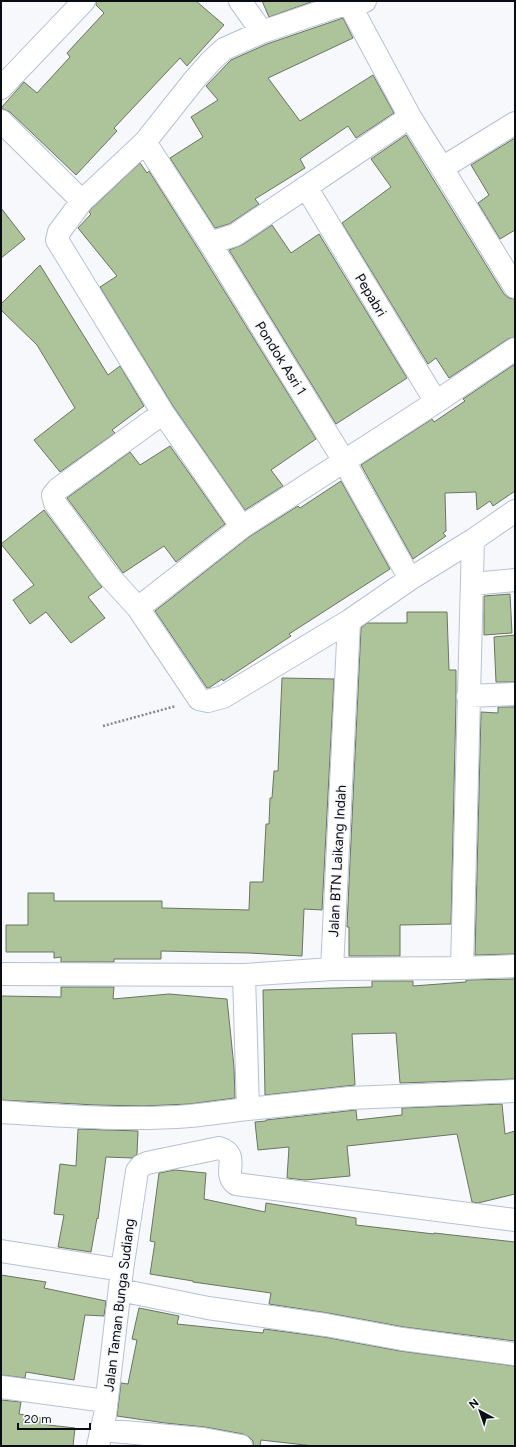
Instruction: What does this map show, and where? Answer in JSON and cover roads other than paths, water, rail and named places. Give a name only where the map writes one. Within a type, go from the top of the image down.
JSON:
[{"type":"street","points":[[1,88],[84,1]]},
{"type":"street","points":[[240,1],[262,32]]},
{"type":"street","points":[[242,527],[163,413],[57,240],[59,232],[82,202],[145,142],[211,61],[224,49],[262,32],[335,7],[358,4],[410,117],[512,277]]},
{"type":"street","points":[[210,243],[235,235],[410,117]]},
{"type":"street","points":[[1,121],[82,202]]},
{"type":"street","points":[[442,168],[515,123]]},
{"type":"street","name":"Pondok Asri 1","points":[[145,142],[210,243],[344,461],[410,579]]},
{"type":"street","name":"Pepabri","points":[[306,188],[436,402]]},
{"type":"street","points":[[138,608],[242,527],[436,402],[515,349]]},
{"type":"street","points":[[163,413],[58,489],[53,495],[55,503],[107,574],[138,608],[199,699],[208,701],[223,697],[349,621],[410,579],[473,540],[515,511]]},
{"type":"street","points":[[462,968],[473,540]]},
{"type":"street","points":[[472,584],[515,580]]},
{"type":"street","name":"Jalan BTN Laikang Indah","points":[[332,970],[349,621]]},
{"type":"street","points":[[468,696],[515,694]]},
{"type":"street","points":[[1,974],[244,975],[332,970],[515,966]]},
{"type":"street","points":[[244,975],[248,1109]]},
{"type":"street","points":[[1,1112],[78,1117],[190,1116],[350,1098],[515,1092]]},
{"type":"street","name":"Jalan Taman Bunga Sudiang","points":[[100,1438],[137,1171],[141,1166],[148,1163],[219,1148],[227,1152],[232,1159],[229,1175],[236,1184],[515,1220]]},
{"type":"street","points":[[1,1251],[121,1280],[208,1308],[326,1325],[402,1339],[515,1354]]},
{"type":"street","points":[[1,1387],[106,1401]]},
{"type":"street","points":[[100,1438],[203,1439],[241,1446]]}]
